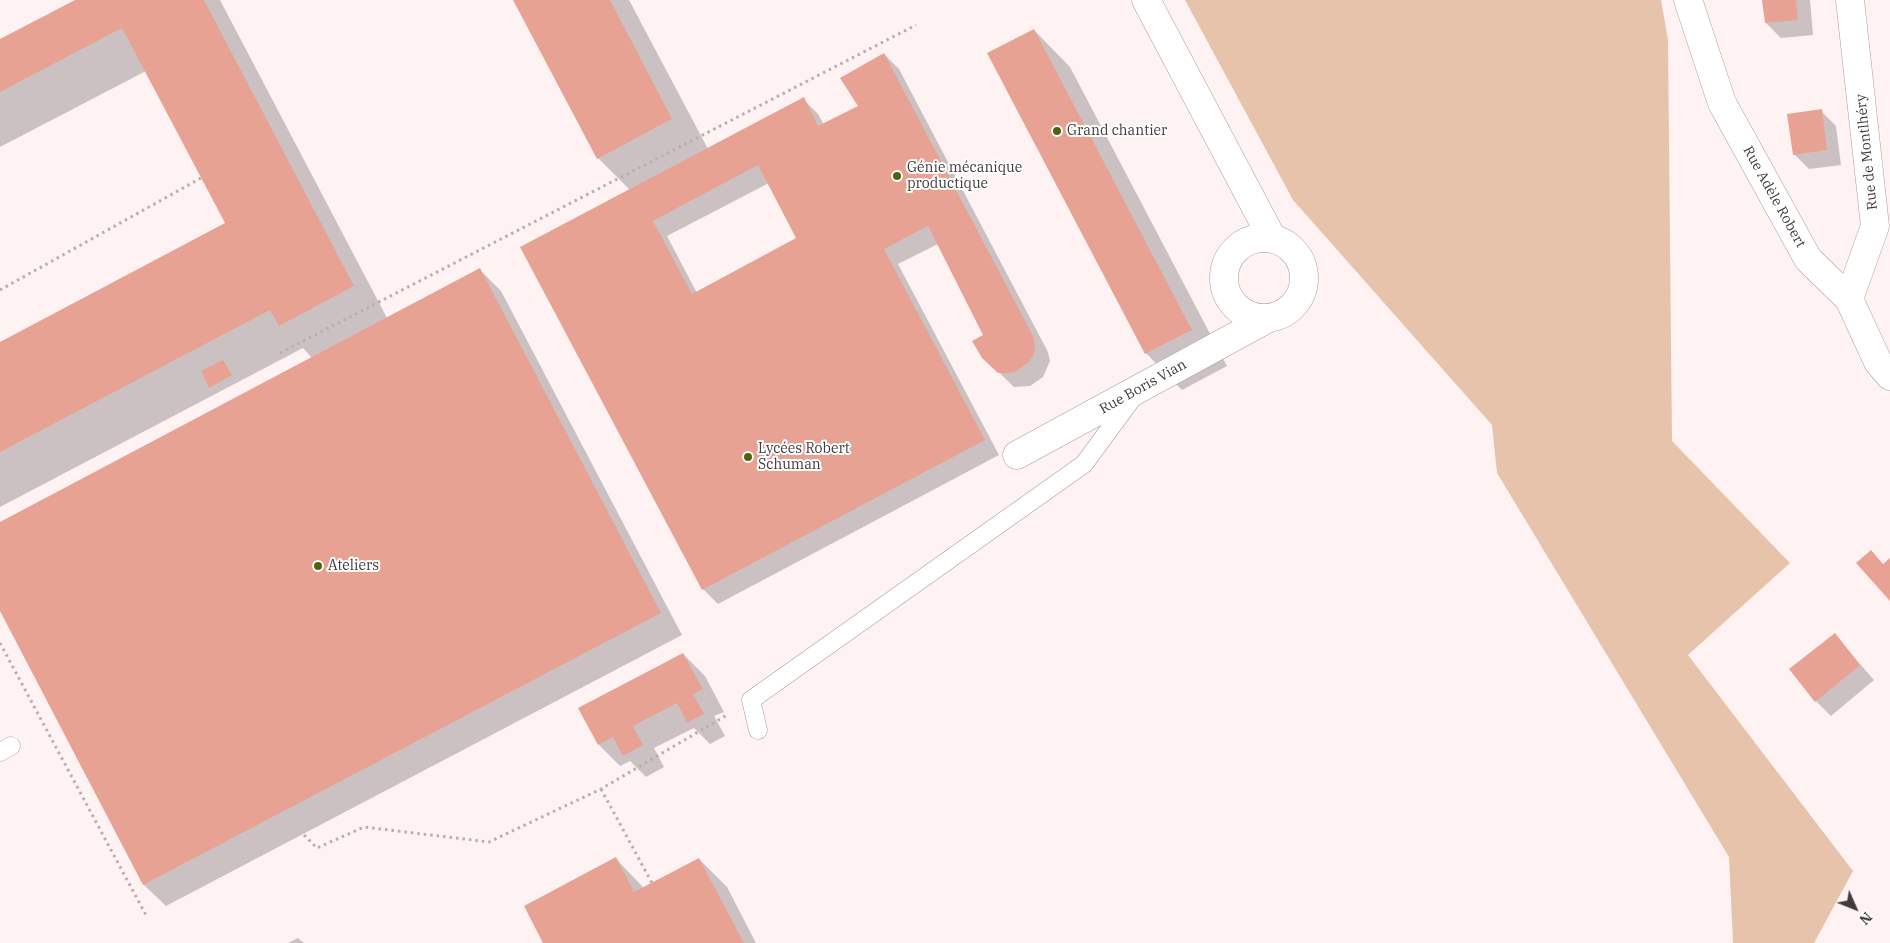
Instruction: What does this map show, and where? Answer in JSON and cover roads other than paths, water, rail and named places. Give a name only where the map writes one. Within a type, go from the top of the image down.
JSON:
[{"type":"street","points":[[1146,0],[1272,238]]},
{"type":"street","name":"Rue Adèle Robert","points":[[1688,0],[1722,103],[1808,259],[1849,299],[1878,362],[1890,376]]},
{"type":"street","name":"Rue de Montlhéry","points":[[1849,299],[1876,226],[1850,0]]},
{"type":"street","points":[[1258,238],[1272,238],[1283,242],[1292,249],[1304,269],[1304,280],[1297,302],[1278,316],[1268,318],[1254,317],[1236,307],[1225,290],[1224,276],[1227,262],[1234,251],[1245,242],[1258,238]]},
{"type":"street","name":"Rue Boris Vian","points":[[1018,455],[1268,318]]},
{"type":"lane","points":[[758,730],[751,700],[1084,464],[1137,391]]},
{"type":"place","name":"Grand chantier","points":[[1057,131]]},
{"type":"place","name":"Génie mécanique productique","points":[[897,176]]},
{"type":"place","name":"Lycées Robert Schuman","points":[[748,457]]},
{"type":"place","name":"Ateliers","points":[[318,566]]}]
